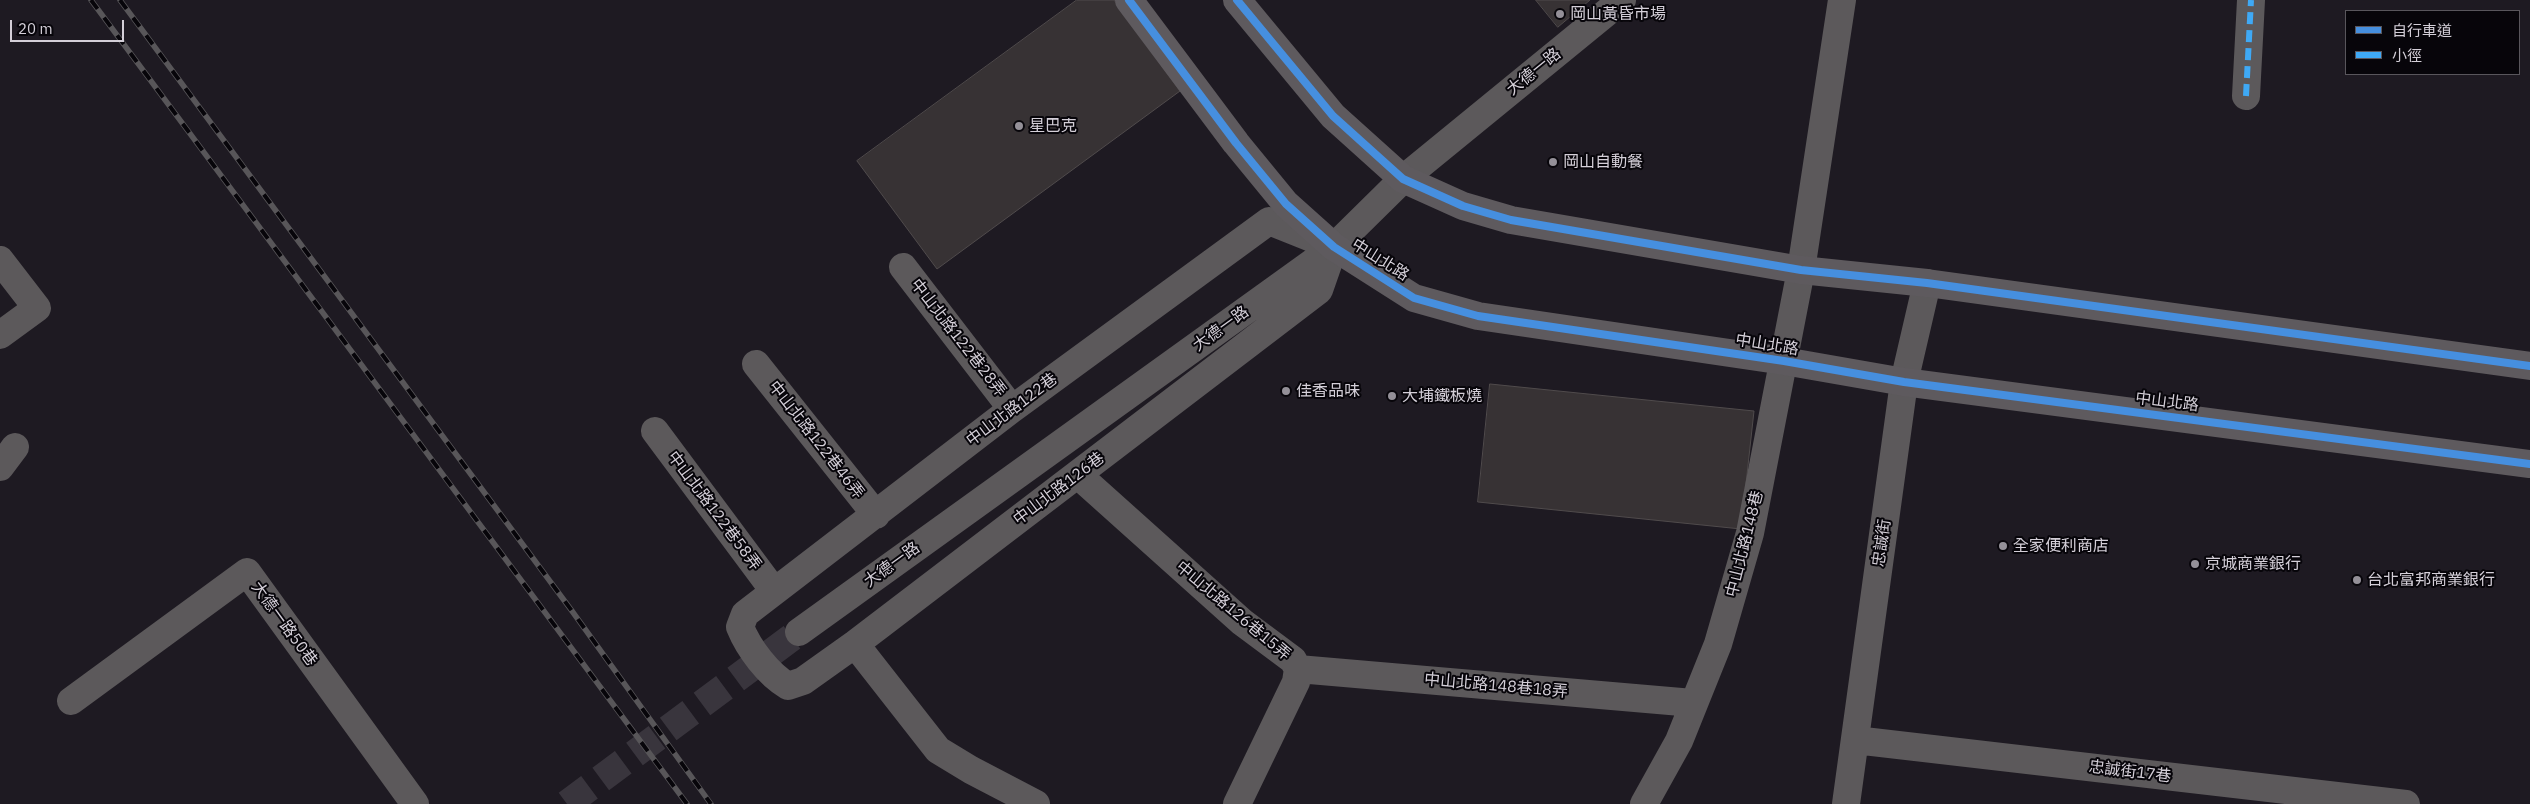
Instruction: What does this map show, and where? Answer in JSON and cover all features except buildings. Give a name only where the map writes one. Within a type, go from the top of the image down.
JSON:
[{"type":"main road","name":"中山北路","points":[[1129,0],[1236,143],[1286,204],[1334,247],[1414,298],[1478,316],[1784,361],[1904,382],[2530,464]]},
{"type":"main road","points":[[1237,0],[1333,116],[1403,179],[1463,206],[1511,220],[1800,270],[1927,283],[2530,366]]},
{"type":"street","name":"大德一路","points":[[799,632],[1334,247],[1403,179],[1622,0]]},
{"type":"street","name":"中山北路148巷","points":[[1644,804],[1679,741],[1718,644],[1750,533],[1800,270],[1842,0]]},
{"type":"street","points":[[2246,96],[2252,0]]},
{"type":"street","name":"中山北路122巷","points":[[762,660],[744,637],[740,627],[745,614],[1012,409],[1269,221],[1334,247]]},
{"type":"street","name":"中山北路126巷","points":[[762,660],[776,678],[788,686],[803,681],[855,644],[1078,476],[1318,290],[1334,247]]},
{"type":"street","points":[[0,260],[37,308],[0,335]]},
{"type":"street","name":"中山北路122巷28弄","points":[[903,266],[1012,409]]},
{"type":"street","name":"忠誠街","points":[[1846,804],[1904,382],[1927,283]]},
{"type":"street","name":"中山北路122巷46弄","points":[[756,364],[876,515]]},
{"type":"street","name":"中山北路122巷58弄","points":[[655,431],[774,591]]},
{"type":"street","name":"中山北路126巷15弄","points":[[1078,476],[1242,622],[1293,660],[1298,670],[1296,682],[1237,804]]},
{"type":"street","name":"大德一路50巷","points":[[70,701],[247,572],[415,804]]},
{"type":"street","points":[[855,644],[938,750],[971,770],[1036,804]]},
{"type":"street","name":"中山北路148巷18弄","points":[[1298,670],[1693,703]]},
{"type":"street","name":"忠誠街17巷","points":[[1855,740],[2406,804]]},
{"type":"tunnel","points":[[567,804],[799,632]]},
{"type":"railway","points":[[91,0],[687,804]]},
{"type":"railway","points":[[120,0],[572,611],[711,804]]},
{"type":"marked path","points":[[2246,96],[2251,0]]},
{"type":"cycle path","points":[[1129,0],[1236,143],[1286,204],[1334,247],[1414,298],[1478,316],[1784,361],[1904,382],[2530,464]]},
{"type":"cycle path","points":[[1237,0],[1333,116],[1403,179],[1463,206],[1511,220],[1801,270],[1927,283],[2530,366]]},
{"type":"place","name":"岡山黃昏市場","points":[[1560,14]]},
{"type":"place","name":"星巴克","points":[[1019,126]]},
{"type":"place","name":"岡山自動餐","points":[[1553,162]]},
{"type":"place","name":"佳香品味","points":[[1286,391]]},
{"type":"place","name":"大埔鐵板燒","points":[[1392,396]]},
{"type":"place","name":"全家便利商店","points":[[2003,546]]},
{"type":"place","name":"京城商業銀行","points":[[2195,564]]},
{"type":"place","name":"台北富邦商業銀行","points":[[2357,580]]}]
